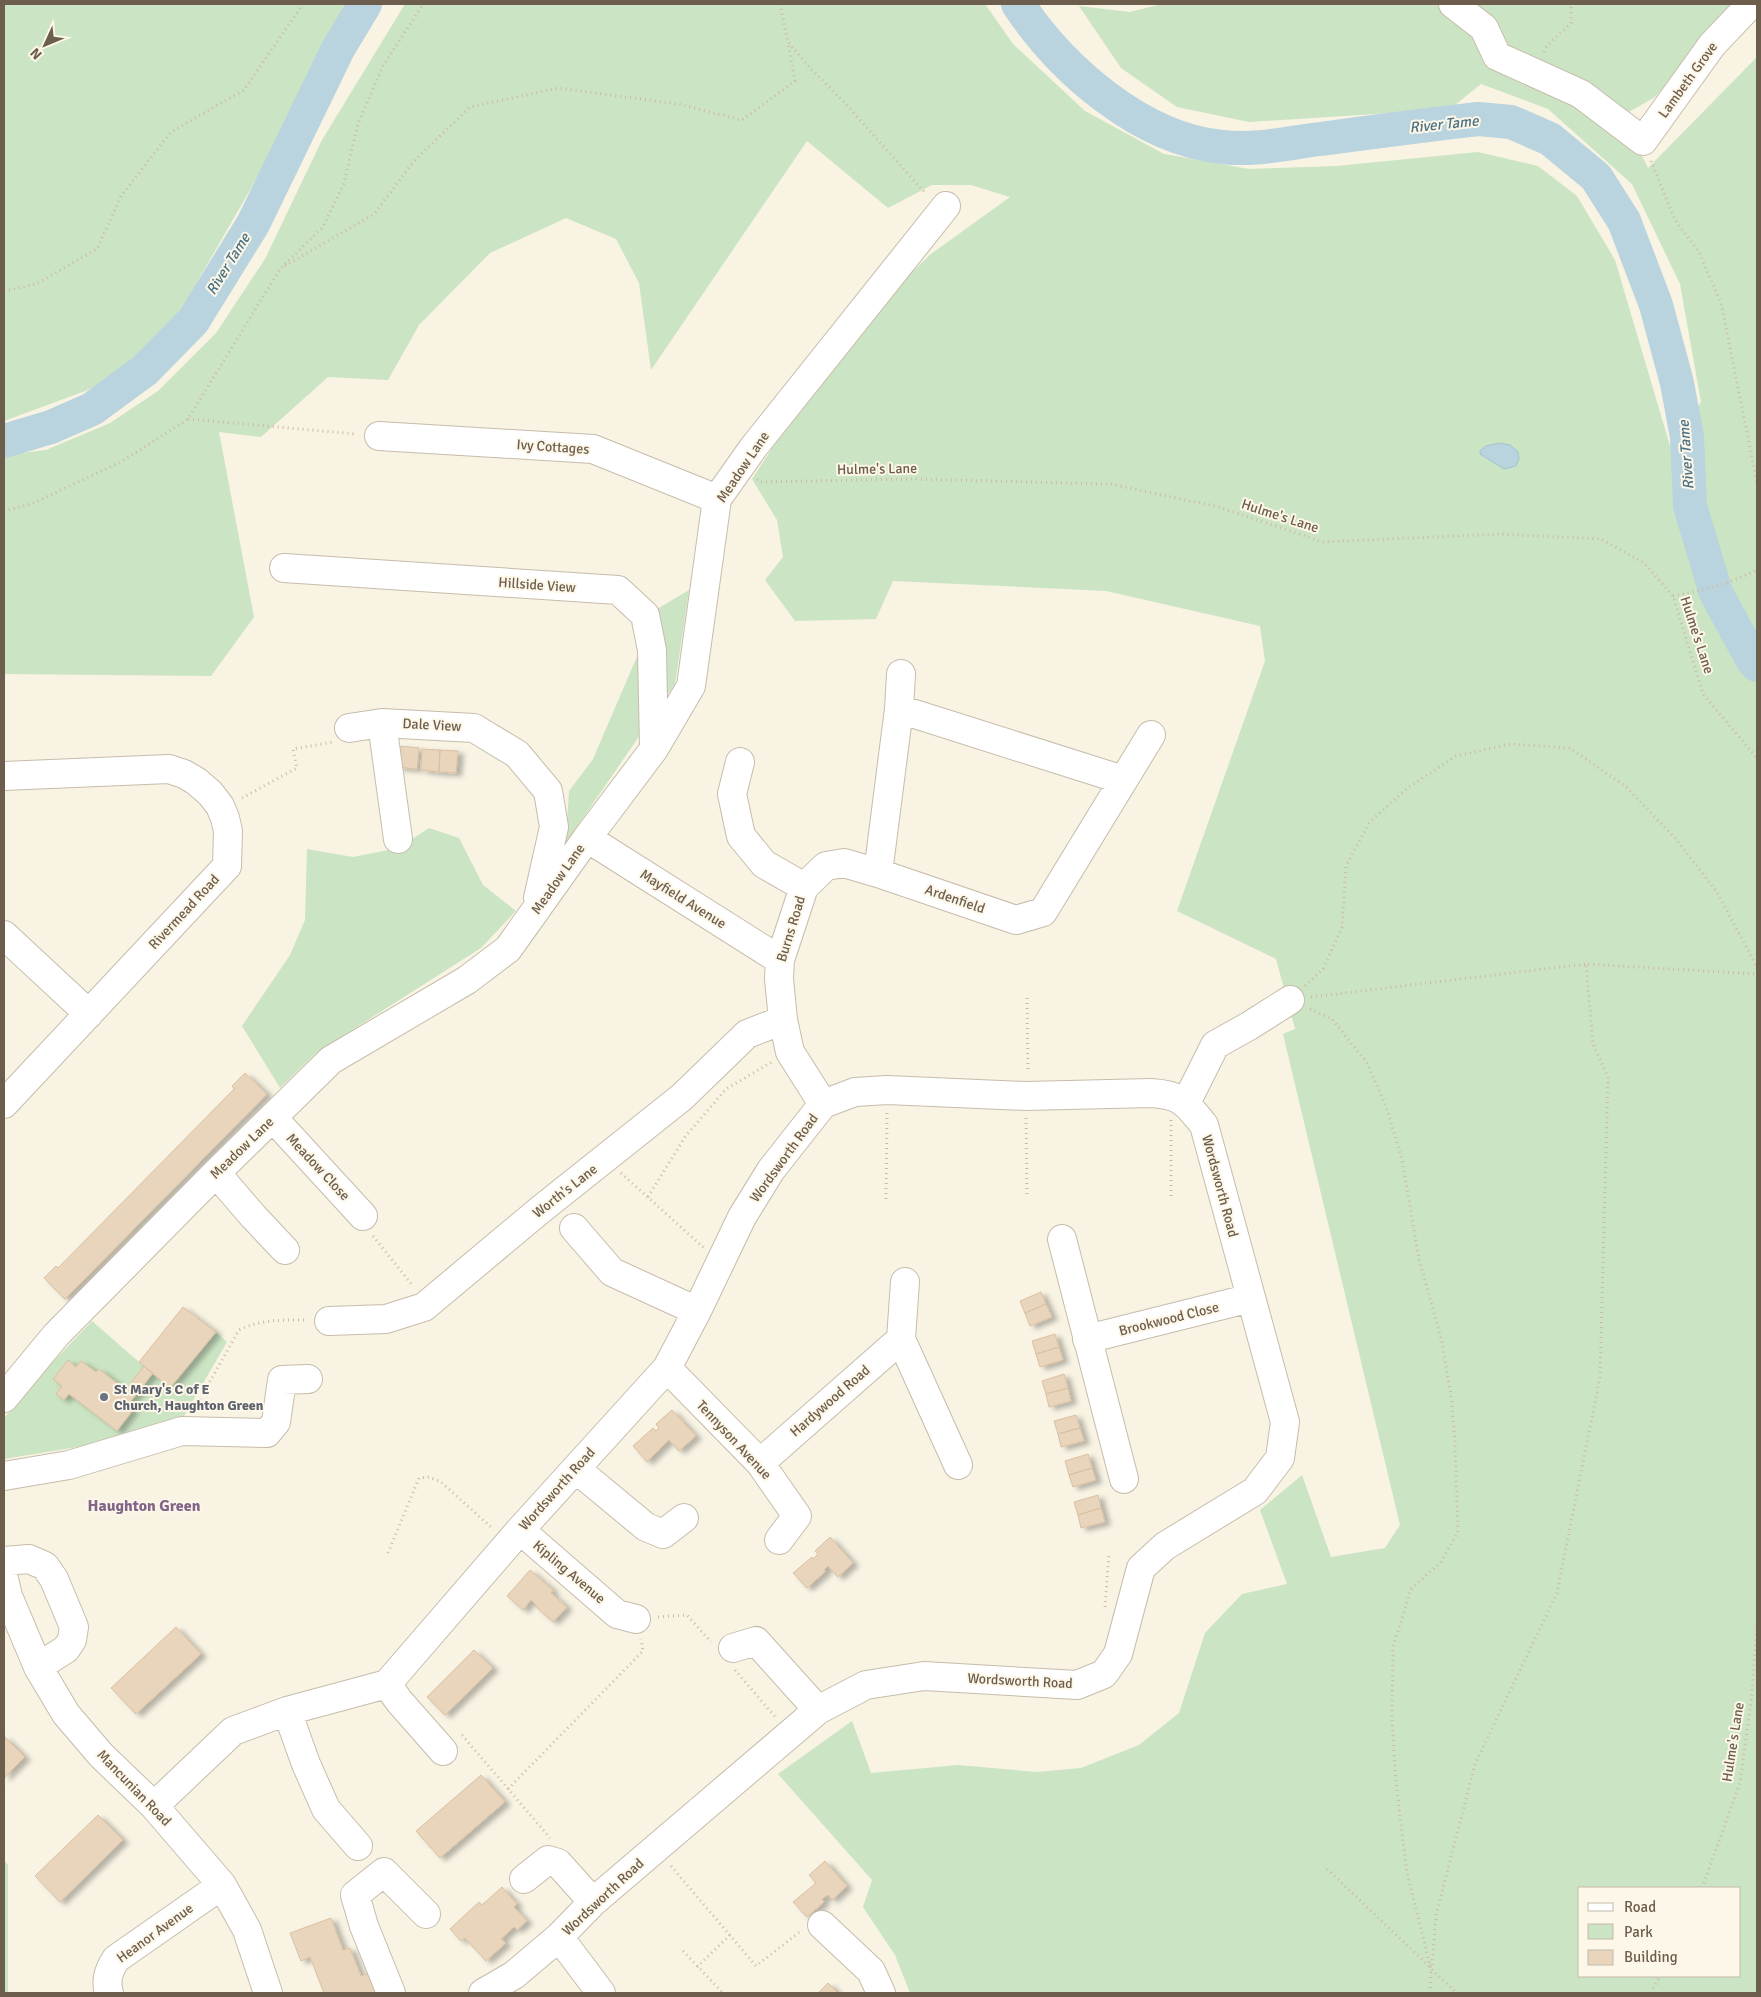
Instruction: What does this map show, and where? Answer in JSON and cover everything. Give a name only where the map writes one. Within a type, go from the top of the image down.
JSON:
[{"type":"street","points":[[1454,4],[1484,28],[1497,56],[1581,94],[1633,134]]},
{"type":"street","name":"Lambeth Grove","points":[[1633,134],[1751,4]]},
{"type":"street","name":"Meadow Lane","points":[[4,1398],[56,1335],[216,1172],[331,1060],[467,980],[508,949],[587,838],[654,749],[692,686],[717,499],[754,448],[946,206]]},
{"type":"street","name":"Ivy Cottages","points":[[379,436],[593,449],[717,499]]},
{"type":"street","name":"Hillside View","points":[[284,568],[618,590],[645,615],[652,650],[654,749]]},
{"type":"street","points":[[878,873],[899,709],[901,674]]},
{"type":"street","points":[[899,709],[1123,780]]},
{"type":"street","name":"Dale View","points":[[382,723],[398,839]]},
{"type":"street","name":"Dale View","points":[[349,728],[382,723],[474,728],[517,754],[548,791],[554,827],[537,899],[538,907]]},
{"type":"street","name":"Ardenfield","points":[[878,873],[1016,920],[1043,912],[1151,735]]},
{"type":"street","points":[[740,762],[732,794],[741,836],[764,864],[804,887]]},
{"type":"street","name":"Rivermead Road","points":[[4,776],[169,769],[196,781],[210,793],[221,809],[228,832],[227,866],[4,1104]]},
{"type":"street","name":"Mayfield Avenue","points":[[587,838],[780,960]]},
{"type":"street","name":"Burns Road","points":[[823,1104],[790,1052],[783,1020],[779,979],[780,960],[804,887],[826,866],[844,863],[878,873]]},
{"type":"street","points":[[4,935],[89,1014]]},
{"type":"street","points":[[1178,1099],[1215,1045],[1290,1000]]},
{"type":"street","name":"Worth's Lane","points":[[329,1320],[386,1320],[424,1307],[540,1210],[682,1097],[747,1034],[783,1020]]},
{"type":"street","name":"Wordsworth Road","points":[[387,1684],[515,1537],[667,1368],[697,1311],[742,1217],[772,1170],[823,1104],[855,1092],[887,1090],[1027,1096],[1178,1099],[1204,1125],[1285,1422],[1280,1458],[1254,1491],[1165,1546],[1141,1568],[1118,1654],[1104,1674],[1077,1686],[924,1676],[866,1685],[818,1710],[593,1902],[559,1938],[514,1975],[484,1993]]},
{"type":"street","name":"Meadow Close","points":[[273,1118],[363,1216]]},
{"type":"street","points":[[216,1172],[253,1216],[286,1250]]},
{"type":"street","points":[[574,1228],[612,1272],[697,1311]]},
{"type":"street","points":[[1062,1239],[1124,1479]]},
{"type":"street","points":[[905,1282],[901,1339],[958,1465]]},
{"type":"street","name":"Brookwood Close","points":[[1087,1339],[1251,1298]]},
{"type":"street","name":"Hardywood Road","points":[[760,1463],[901,1339]]},
{"type":"street","name":"Tennyson Avenue","points":[[667,1368],[760,1463],[797,1516],[780,1540]]},
{"type":"street","points":[[4,1476],[69,1465],[182,1431],[267,1433],[276,1422],[282,1380],[308,1379]]},
{"type":"street","points":[[576,1469],[646,1527],[663,1534],[684,1518]]},
{"type":"street","name":"Kipling Avenue","points":[[515,1537],[627,1616]]},
{"type":"street","points":[[4,1561],[29,1559],[45,1566],[54,1579],[74,1627],[72,1640],[66,1649],[38,1667]]},
{"type":"street","name":"Mancunian Road","points":[[4,1579],[8,1596],[38,1667],[66,1714],[101,1755],[154,1806],[222,1885],[247,1930],[268,1993]]},
{"type":"street","points":[[732,1648],[756,1641],[818,1710]]},
{"type":"street","points":[[154,1806],[233,1731],[287,1712],[387,1684],[399,1701],[440,1748]]},
{"type":"street","points":[[287,1712],[306,1764],[326,1809],[358,1846]]},
{"type":"street","points":[[524,1879],[548,1860],[558,1862],[593,1902]]},
{"type":"street","points":[[392,1993],[364,1926],[355,1895],[384,1872],[426,1914]]},
{"type":"street","name":"Heanor Avenue","points":[[109,1993],[109,1970],[116,1959],[222,1885]]},
{"type":"street","points":[[822,1925],[871,1971],[881,1993]]},
{"type":"street","points":[[559,1938],[601,1993]]},
{"type":"path","points":[[4,291],[36,284],[97,249],[120,196],[171,132],[244,90],[303,4]]},
{"type":"path","points":[[4,510],[31,504],[121,462],[188,419],[280,268],[323,227],[344,183],[358,124],[383,66],[423,4]]},
{"type":"path","points":[[280,268],[374,214],[414,161],[470,108],[558,88],[678,104],[742,120],[795,81],[780,4]]},
{"type":"path","points":[[1538,76],[1545,48],[1571,23],[1571,4]]},
{"type":"path","points":[[788,42],[929,197],[927,230]]},
{"type":"path","points":[[1633,134],[1676,220],[1699,252],[1721,302],[1757,482]]},
{"type":"path","points":[[188,419],[379,436]]},
{"type":"path","name":"Hulme's Lane","points":[[739,469],[761,482],[912,479],[1110,484],[1219,507],[1323,542],[1498,534],[1601,539],[1644,563],[1674,596],[1703,694],[1757,758]]},
{"type":"path","points":[[1674,596],[1737,580],[1757,570]]},
{"type":"path","points":[[221,809],[297,768],[294,750],[336,741],[349,728]]},
{"type":"path","points":[[1290,1000],[1323,969],[1342,927],[1346,866],[1368,823],[1406,789],[1456,756],[1511,744],[1570,748],[1625,786],[1676,839],[1716,892],[1757,967]]},
{"type":"path","points":[[1430,1993],[1436,1915],[1475,1764],[1557,1593],[1600,1377],[1608,1077],[1593,1044],[1586,964]]},
{"type":"path","points":[[1290,1000],[1586,964],[1757,974]]},
{"type":"path","points":[[1027,1197],[1028,998]]},
{"type":"path","points":[[1290,1000],[1332,1019],[1367,1064],[1386,1106],[1402,1159],[1420,1259],[1442,1342],[1451,1395],[1455,1442],[1458,1532],[1441,1562],[1411,1589],[1393,1647],[1394,1762],[1401,1826],[1407,1873],[1431,1968]]},
{"type":"path","points":[[648,1197],[685,1137],[726,1089],[763,1067]]},
{"type":"path","points":[[886,1199],[887,1090]]},
{"type":"path","points":[[1171,1200],[1178,1099]]},
{"type":"path","points":[[617,1169],[714,1257],[721,1260]]},
{"type":"path","points":[[363,1216],[362,1223],[428,1303]]},
{"type":"path","points":[[182,1431],[239,1330],[249,1324],[271,1320],[329,1320]]},
{"type":"path","points":[[388,1552],[418,1478],[428,1477],[441,1482],[515,1537]]},
{"type":"path","points":[[508,1789],[643,1651],[627,1616]]},
{"type":"path","name":"Hulme's Lane","points":[[1702,1887],[1740,1783],[1752,1694],[1757,1624]]},
{"type":"path","points":[[440,1748],[460,1733],[559,1849],[558,1862]]},
{"type":"path","points":[[656,1848],[756,1966],[801,1930],[822,1925]]},
{"type":"path","points":[[1326,1869],[1457,1993]]},
{"type":"path","points":[[697,1967],[730,1935]]},
{"type":"path","points":[[683,1951],[723,1993]]},
{"type":"path","points":[[1651,1993],[1659,1977]]},
{"type":"green space","points":[[4,4],[350,4],[302,90],[289,120],[250,190],[193,289],[168,328],[130,366],[88,390],[4,421]]},
{"type":"green space","points":[[405,4],[985,4],[1013,44],[1085,111],[1164,154],[1249,169],[1337,166],[1478,152],[1538,166],[1577,196],[1615,260],[1670,446],[1701,402],[1680,284],[1632,184],[1548,109],[1481,84],[1455,105],[1407,112],[1249,122],[1177,107],[1121,68],[1079,6],[1130,12],[1162,4],[1446,4],[1580,99],[1637,146],[1648,168],[1757,57],[1757,1993],[910,1993],[895,1955],[863,1907],[872,1880],[778,1774],[852,1721],[871,1773],[958,1765],[1037,1772],[1081,1768],[1139,1745],[1179,1713],[1205,1633],[1242,1594],[1287,1584],[1260,1510],[1302,1475],[1331,1557],[1385,1548],[1400,1525],[1283,1034],[1295,1029],[1276,959],[1177,911],[1265,661],[1260,626],[1106,591],[893,581],[876,619],[795,621],[765,580],[783,557],[777,520],[752,479],[780,436],[909,275],[931,254],[1010,197],[971,185],[932,185],[888,208],[807,141],[651,370],[639,283],[616,239],[566,218],[490,253],[419,325],[388,380],[328,377],[261,437],[219,432],[254,617],[211,676],[4,674],[4,455],[46,450],[110,423],[158,391],[216,333],[265,259],[322,140]]},
{"type":"green space","points":[[1466,4],[1735,4],[1655,97],[1627,113],[1502,43]]},
{"type":"green space","points":[[689,590],[675,684],[561,850],[567,823],[569,791],[593,759],[639,652],[632,624]]},
{"type":"green space","points":[[429,828],[459,838],[483,885],[516,911],[481,948],[316,1053],[280,1088],[242,1026],[290,955],[305,920],[307,849],[353,857],[398,848]]},
{"type":"green space","points":[[92,1321],[139,1362],[216,1332],[227,1342],[180,1423],[96,1444],[4,1459],[4,1418],[49,1366]]},
{"type":"green space","points":[[4,1860],[8,1865],[8,1993],[4,1993]]},
{"type":"water","points":[[1499,443],[1510,445],[1518,452],[1519,459],[1516,466],[1504,469],[1480,454],[1480,451],[1486,446]]},
{"type":"building","points":[[401,746],[419,748],[417,769],[396,767],[400,757]]},
{"type":"building","points":[[422,749],[440,750],[439,772],[421,770]]},
{"type":"building","points":[[440,750],[458,751],[456,773],[439,772]]},
{"type":"building","points":[[245,1073],[267,1094],[65,1299],[44,1278],[56,1266],[58,1268],[234,1089],[232,1086]]},
{"type":"building","points":[[1041,1292],[1046,1304],[1025,1313],[1020,1301]]},
{"type":"building","points":[[1046,1304],[1052,1317],[1030,1326],[1025,1313]]},
{"type":"building","points":[[183,1307],[216,1332],[170,1388],[139,1362]]},
{"type":"building","points":[[1055,1334],[1059,1347],[1036,1354],[1032,1341]]},
{"type":"building","points":[[1059,1347],[1063,1360],[1040,1367],[1036,1354]]},
{"type":"building","name":"St Mary's C of E Church, Haughton Green","points":[[68,1360],[76,1367],[81,1361],[96,1372],[99,1369],[126,1390],[130,1384],[139,1391],[127,1406],[133,1410],[117,1431],[69,1394],[64,1400],[56,1394],[62,1386],[53,1379]]},
{"type":"building","points":[[144,1366],[153,1373],[139,1391],[130,1384]]},
{"type":"building","points":[[1064,1374],[1068,1388],[1046,1394],[1042,1381]]},
{"type":"building","points":[[1068,1388],[1071,1401],[1049,1407],[1046,1394]]},
{"type":"building","points":[[672,1410],[696,1436],[679,1451],[669,1440],[647,1462],[633,1446],[653,1428],[656,1431],[659,1428],[656,1424]]},
{"type":"building","points":[[1076,1415],[1080,1428],[1058,1434],[1054,1421]]},
{"type":"building","points":[[1080,1428],[1084,1441],[1061,1447],[1058,1434]]},
{"type":"building","points":[[1088,1454],[1092,1468],[1069,1475],[1065,1461]]},
{"type":"building","points":[[1092,1468],[1096,1480],[1073,1487],[1069,1475]]},
{"type":"building","points":[[1098,1495],[1101,1508],[1078,1515],[1074,1502]]},
{"type":"building","points":[[1101,1508],[1105,1522],[1081,1528],[1078,1515]]},
{"type":"building","points":[[830,1537],[853,1563],[838,1577],[828,1566],[824,1570],[826,1571],[807,1588],[793,1573],[812,1557],[813,1559],[818,1554],[815,1551]]},
{"type":"building","points":[[530,1570],[553,1590],[551,1593],[567,1607],[553,1622],[531,1600],[523,1610],[507,1596]]},
{"type":"building","points":[[176,1627],[201,1654],[136,1714],[111,1688]]},
{"type":"building","points":[[474,1650],[493,1668],[445,1715],[427,1697]]},
{"type":"building","points":[[4,1736],[25,1757],[4,1778]]},
{"type":"building","points":[[481,1775],[505,1802],[440,1858],[416,1831]]},
{"type":"building","points":[[98,1815],[123,1840],[60,1902],[35,1876]]},
{"type":"building","points":[[825,1861],[847,1886],[832,1900],[828,1895],[822,1899],[824,1902],[807,1917],[793,1902],[816,1883],[809,1875]]},
{"type":"building","points":[[502,1887],[517,1904],[514,1907],[527,1921],[517,1930],[514,1927],[501,1939],[506,1943],[486,1961],[465,1938],[461,1941],[450,1929],[479,1902],[482,1905]]},
{"type":"building","points":[[331,1918],[343,1950],[350,1948],[361,1976],[377,1971],[385,1993],[324,1993],[310,1957],[301,1961],[290,1933]]},
{"type":"building","points":[[828,1983],[838,1993],[818,1993]]},
{"type":"waterway","name":"River Tame","points":[[4,441],[51,427],[92,409],[145,370],[193,321],[253,224],[338,49],[365,4]]},
{"type":"waterway","name":"River Tame","points":[[1018,4],[1057,53],[1106,97],[1133,116],[1162,131],[1192,141],[1222,147],[1247,148],[1478,119],[1511,122],[1550,139],[1596,177],[1624,221],[1656,305],[1677,383],[1687,437],[1690,506],[1716,593],[1757,665]]},
{"type":"place","name":"St Mary's C of E Church, Haughton Green","points":[[104,1397]]},
{"type":"district","name":"Haughton Green","points":[[144,1506]]}]
